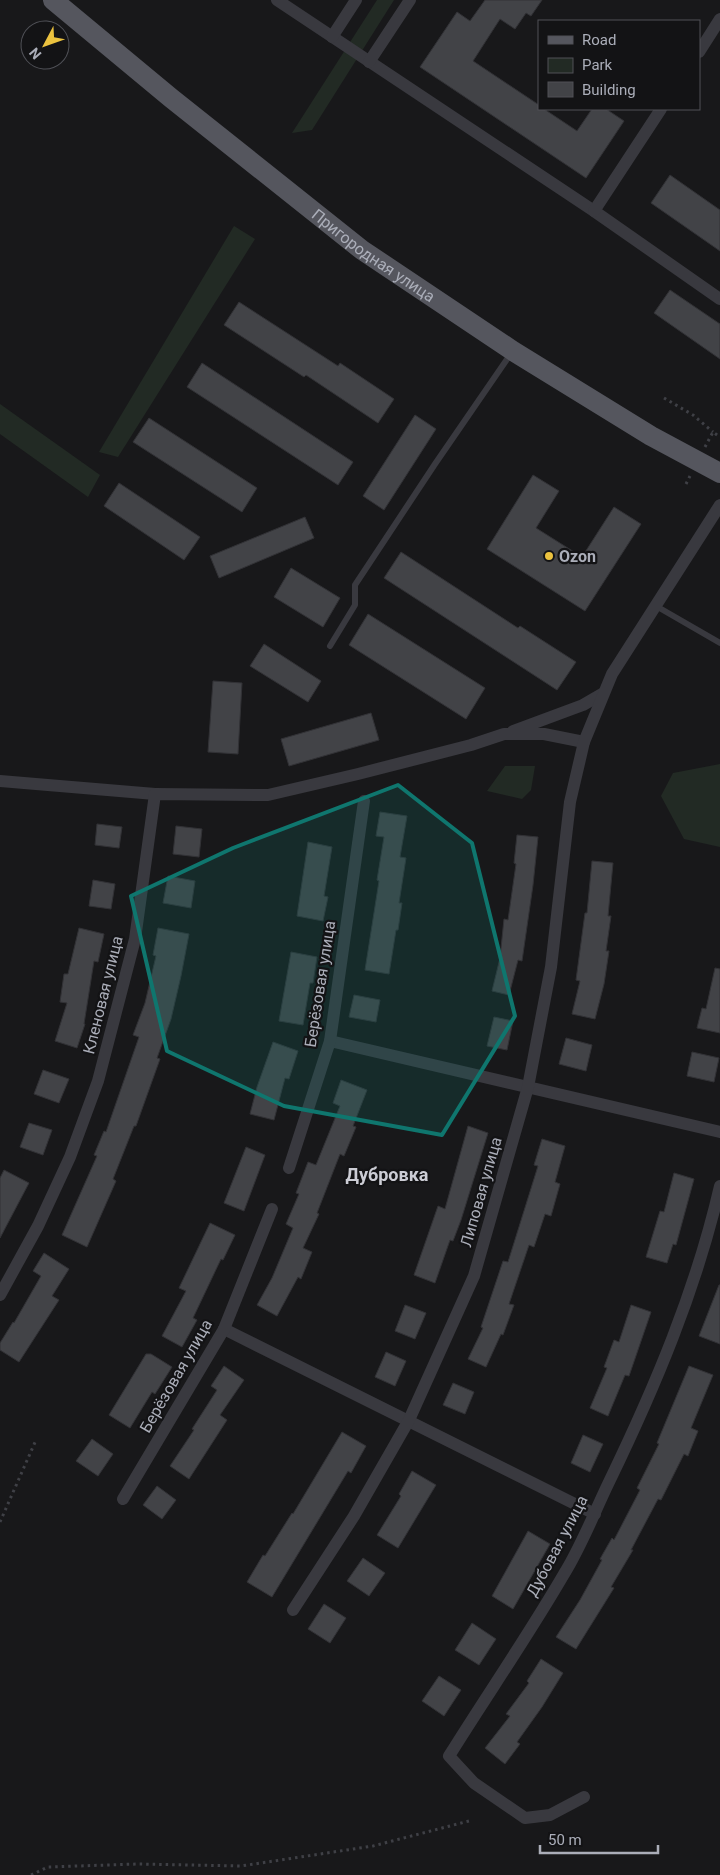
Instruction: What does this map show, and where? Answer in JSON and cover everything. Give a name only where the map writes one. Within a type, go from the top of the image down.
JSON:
[{"type":"main road","name":"Пригородная улица","points":[[53,0],[171,98],[362,250],[513,351],[651,436],[720,473]]},
{"type":"street","points":[[277,0],[594,211],[720,299]]},
{"type":"street","points":[[332,37],[356,0]]},
{"type":"street","points":[[370,62],[410,0]]},
{"type":"street","points":[[700,50],[720,19]]},
{"type":"street","points":[[594,211],[660,110]]},
{"type":"street","name":"Липовая улица","points":[[293,1610],[354,1516],[408,1420],[474,1276],[528,1087],[551,967],[570,802],[584,742],[602,694],[612,674],[720,504]]},
{"type":"street","points":[[0,781],[155,794],[268,795],[471,745],[583,705],[602,694]]},
{"type":"street","points":[[504,734],[544,734],[584,742]]},
{"type":"street","name":"Кленовая улица","points":[[0,1296],[38,1226],[70,1157],[98,1082],[134,939],[155,794]]},
{"type":"street","name":"Берёзовая улица","points":[[289,1168],[330,1041],[364,801]]},
{"type":"street","points":[[330,1041],[720,1132]]},
{"type":"street","name":"Дубовая улица","points":[[584,1796],[550,1815],[525,1818],[474,1783],[449,1756],[565,1573],[595,1514],[644,1410],[679,1323],[710,1228],[720,1186]]},
{"type":"street","name":"Берёзовая улица","points":[[123,1499],[224,1328],[272,1209]]},
{"type":"street","points":[[224,1328],[376,1406],[408,1420],[595,1514]]},
{"type":"lane","points":[[330,646],[355,604],[355,584],[513,351]]},
{"type":"lane","points":[[656,606],[720,643]]},
{"type":"path","points":[[664,398],[693,415],[713,432]]},
{"type":"path","points":[[0,1522],[36,1440]]},
{"type":"path","points":[[31,1875],[48,1867],[137,1864],[241,1866],[373,1846],[469,1821]]},
{"type":"highlighted area","points":[[398,785],[472,843],[515,1016],[442,1135],[284,1106],[167,1051],[131,896],[233,848]]},
{"type":"green space","points":[[377,0],[394,0],[312,130],[292,133]]},
{"type":"green space","points":[[234,226],[255,239],[118,457],[99,452]]},
{"type":"green space","points":[[0,404],[100,475],[88,497],[0,434]]},
{"type":"green space","points":[[720,764],[720,847],[684,839],[661,796],[673,773]]},
{"type":"green space","points":[[505,766],[535,766],[531,790],[522,799],[487,791]]},
{"type":"building","points":[[485,0],[542,0],[531,16],[526,13],[515,29],[500,19],[473,61],[538,104],[538,110],[546,110],[577,131],[591,110],[608,110],[624,121],[586,178],[420,67],[457,12],[470,21]]},
{"type":"building","points":[[670,175],[720,210],[720,251],[651,203]]},
{"type":"building","points":[[670,290],[720,324],[720,359],[654,313]]},
{"type":"building","points":[[239,302],[338,366],[340,363],[394,399],[378,423],[306,375],[304,377],[224,325]]},
{"type":"building","points":[[202,363],[353,462],[338,485],[187,387]]},
{"type":"building","points":[[415,415],[436,429],[384,510],[363,496]]},
{"type":"building","points":[[149,418],[257,488],[242,512],[133,442]]},
{"type":"building","points":[[533,475],[559,491],[536,528],[582,557],[614,507],[641,524],[585,611],[487,549]]},
{"type":"building","points":[[119,483],[200,537],[184,560],[104,506]]},
{"type":"building","points":[[305,517],[314,538],[219,578],[210,556]]},
{"type":"building","points":[[401,552],[518,628],[520,626],[576,662],[557,690],[384,578]]},
{"type":"building","points":[[291,568],[340,598],[323,627],[274,597]]},
{"type":"building","points":[[368,614],[485,688],[466,719],[349,645]]},
{"type":"building","points":[[264,644],[321,681],[308,702],[250,666]]},
{"type":"building","points":[[213,681],[242,683],[238,754],[208,752]]},
{"type":"building","points":[[371,713],[379,740],[289,766],[281,739]]},
{"type":"building","points":[[380,812],[407,816],[400,857],[406,858],[399,903],[402,903],[389,974],[365,970],[384,837],[376,836]]},
{"type":"building","points":[[97,824],[122,827],[119,848],[95,845]]},
{"type":"building","points":[[176,826],[202,829],[199,857],[173,854]]},
{"type":"building","points":[[517,835],[538,837],[522,961],[518,960],[509,995],[492,991],[500,958],[504,919],[508,920],[516,864],[514,863]]},
{"type":"building","points":[[308,842],[332,847],[324,896],[328,897],[323,921],[297,916]]},
{"type":"building","points":[[592,861],[613,863],[608,916],[611,916],[606,951],[609,951],[604,984],[595,1019],[572,1014],[580,981],[576,980],[585,913],[587,913]]},
{"type":"building","points":[[168,876],[195,881],[191,908],[163,903]]},
{"type":"building","points":[[93,880],[115,884],[111,909],[89,906]]},
{"type":"building","points":[[79,928],[104,934],[98,962],[94,961],[85,1024],[77,1048],[55,1041],[67,1003],[60,1002],[64,974],[68,974]]},
{"type":"building","points":[[158,928],[189,934],[181,976],[171,1019],[157,1058],[160,1059],[136,1126],[134,1126],[113,1179],[116,1181],[87,1247],[62,1235],[97,1156],[94,1155],[104,1131],[106,1132],[139,1037],[133,1035],[145,1003],[156,956],[153,955]]},
{"type":"building","points":[[291,952],[317,957],[313,983],[310,983],[303,1025],[279,1021]]},
{"type":"building","points":[[715,968],[720,969],[720,1033],[697,1028],[702,1008],[706,1009]]},
{"type":"building","points":[[354,995],[380,1000],[376,1022],[349,1017]]},
{"type":"building","points":[[494,1017],[513,1021],[507,1050],[487,1046]]},
{"type":"building","points":[[566,1038],[592,1045],[586,1071],[559,1064]]},
{"type":"building","points":[[273,1042],[298,1051],[289,1079],[285,1078],[274,1120],[250,1114],[257,1087]]},
{"type":"building","points":[[692,1052],[719,1058],[714,1082],[687,1076]]},
{"type":"building","points":[[43,1070],[69,1079],[59,1103],[34,1094]]},
{"type":"building","points":[[341,1080],[367,1090],[353,1126],[356,1127],[344,1156],[340,1154],[317,1213],[319,1214],[303,1248],[312,1252],[301,1279],[298,1277],[277,1316],[257,1305],[272,1278],[293,1228],[286,1224],[299,1194],[296,1193],[308,1162],[316,1165],[340,1106],[333,1103]]},
{"type":"building","points":[[29,1123],[52,1130],[43,1155],[20,1147]]},
{"type":"building","points":[[468,1126],[488,1133],[461,1220],[453,1241],[450,1240],[435,1283],[414,1275],[438,1206],[445,1209]]},
{"type":"building","points":[[542,1139],[565,1146],[555,1182],[560,1184],[551,1216],[545,1214],[534,1247],[529,1245],[509,1304],[514,1305],[503,1335],[501,1334],[486,1367],[468,1359],[483,1328],[481,1327],[503,1261],[508,1262],[538,1166],[534,1165]]},
{"type":"building","points":[[246,1147],[265,1155],[244,1211],[224,1203]]},
{"type":"building","points":[[4,1170],[29,1183],[0,1238],[0,1178]]},
{"type":"building","points":[[674,1173],[694,1179],[676,1245],[673,1244],[667,1263],[646,1257],[660,1211],[664,1212]]},
{"type":"building","points":[[210,1223],[235,1235],[223,1260],[221,1259],[193,1318],[197,1320],[182,1347],[162,1336],[186,1291],[179,1288]]},
{"type":"building","points":[[44,1253],[69,1269],[52,1296],[59,1300],[19,1362],[0,1350],[0,1343],[14,1323],[41,1276],[33,1271]]},
{"type":"building","points":[[720,1285],[720,1344],[699,1336]]},
{"type":"building","points":[[405,1305],[426,1313],[415,1339],[395,1331]]},
{"type":"building","points":[[631,1305],[651,1312],[629,1376],[625,1375],[608,1416],[590,1408],[607,1368],[604,1367],[614,1340],[619,1342]]},
{"type":"building","points":[[386,1352],[406,1361],[395,1386],[375,1377]]},
{"type":"building","points":[[146,1354],[151,1354],[172,1367],[155,1394],[152,1392],[130,1428],[109,1415]]},
{"type":"building","points":[[224,1366],[244,1380],[220,1415],[227,1420],[189,1479],[170,1466],[217,1390],[211,1386]]},
{"type":"building","points":[[689,1366],[713,1375],[691,1428],[698,1431],[688,1456],[684,1454],[661,1500],[658,1499],[631,1550],[633,1550],[611,1587],[614,1588],[576,1649],[556,1637],[580,1600],[602,1560],[600,1559],[612,1538],[614,1540],[640,1490],[637,1488],[659,1444],[657,1443]]},
{"type":"building","points":[[453,1383],[474,1392],[465,1414],[443,1405]]},
{"type":"building","points":[[342,1432],[366,1446],[351,1473],[348,1471],[272,1597],[247,1582],[263,1555],[265,1556],[293,1514]]},
{"type":"building","points":[[583,1435],[603,1444],[590,1472],[571,1463]]},
{"type":"building","points":[[92,1439],[113,1454],[98,1476],[76,1461]]},
{"type":"building","points":[[412,1471],[436,1485],[398,1548],[377,1535],[401,1496],[399,1494]]},
{"type":"building","points":[[157,1486],[176,1500],[162,1519],[143,1505]]},
{"type":"building","points":[[528,1531],[550,1544],[513,1609],[492,1596]]},
{"type":"building","points":[[363,1558],[385,1573],[369,1596],[347,1581]]},
{"type":"building","points":[[324,1604],[346,1618],[330,1643],[308,1629]]},
{"type":"building","points":[[472,1623],[496,1639],[479,1665],[455,1650]]},
{"type":"building","points":[[541,1659],[563,1673],[517,1742],[520,1744],[505,1764],[485,1748],[510,1716],[506,1714],[529,1683],[527,1681]]},
{"type":"building","points":[[439,1676],[461,1690],[444,1716],[422,1701]]},
{"type":"place","name":"Ozon","points":[[549,556]]},
{"type":"district","name":"Дубровка","points":[[387,1174]]}]
